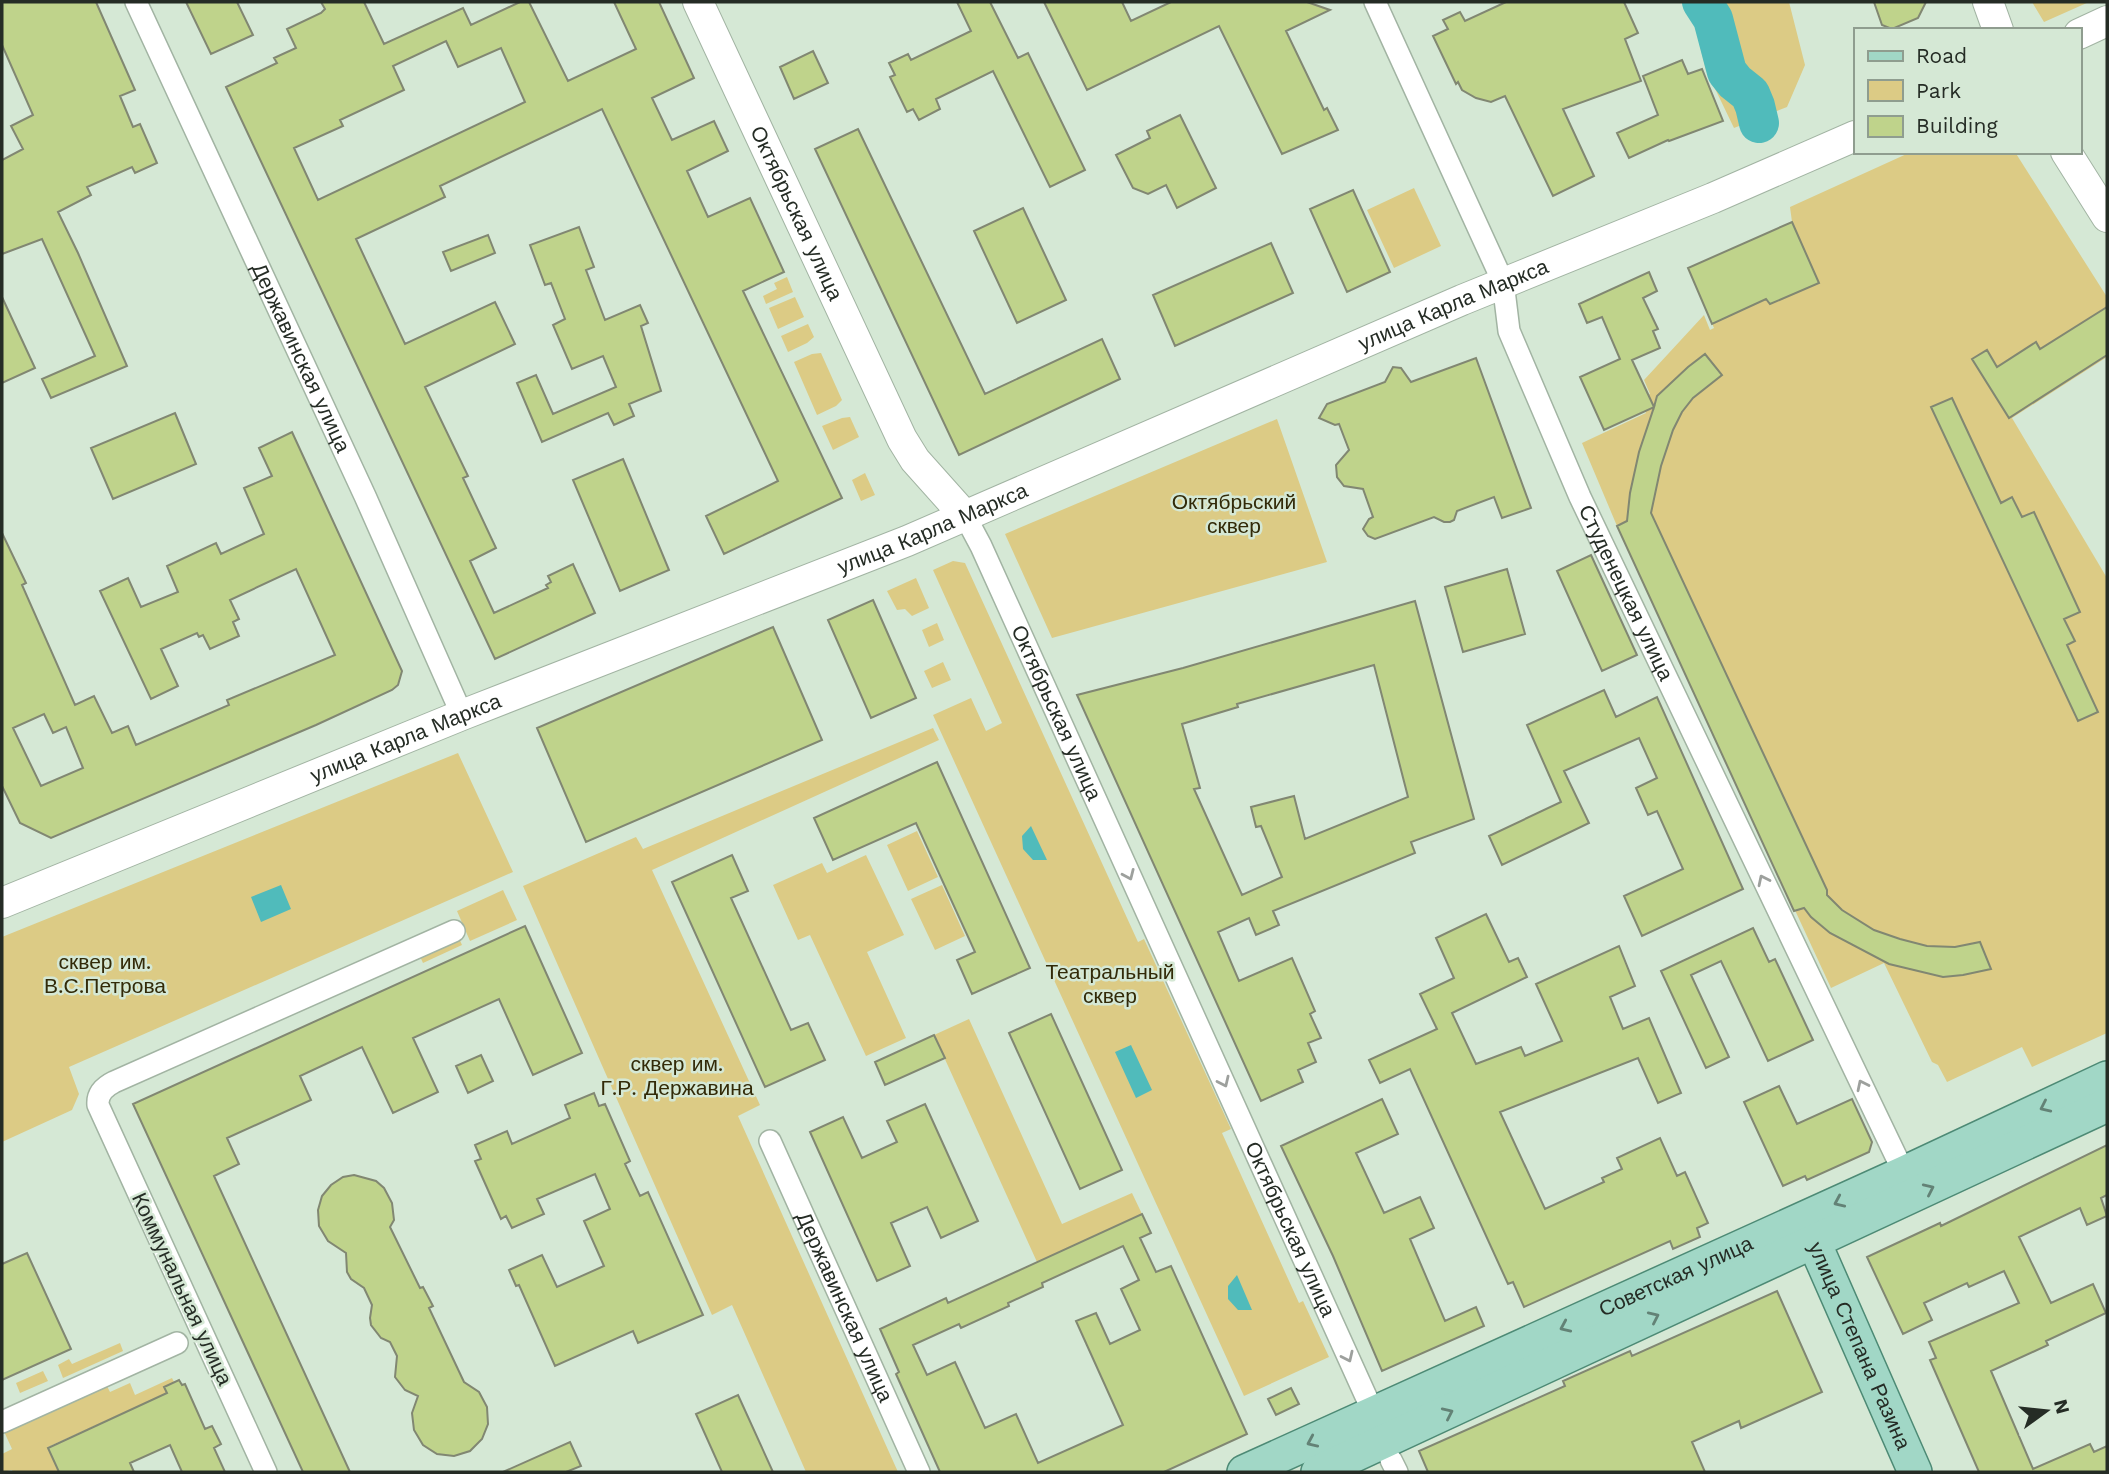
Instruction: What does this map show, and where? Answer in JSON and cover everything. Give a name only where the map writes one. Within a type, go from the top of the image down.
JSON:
[{"type":"main road","name":"Октябрьская улица","points":[[698,2],[902,439],[915,460],[965,516]]},
{"type":"main road","points":[[1988,2],[1997,28]]},
{"type":"main road","points":[[2081,33],[2107,21]]},
{"type":"main road","name":"улица Карла Маркса","points":[[2,902],[462,715],[965,516],[1503,282],[1713,198],[1854,136]]},
{"type":"main road","points":[[2067,154],[2107,217]]},
{"type":"main road","name":"Советская улица","points":[[1809,1231],[1904,1173],[2107,1077]]},
{"type":"main road","name":"Советская улица","points":[[1318,1472],[1387,1447],[1809,1231],[2107,1105]]},
{"type":"main road","name":"улица Степана Разина","points":[[1809,1231],[1915,1472]]},
{"type":"main road","name":"Советская улица","points":[[1244,1472],[1387,1447]]},
{"type":"street","name":"Державинская улица","points":[[136,2],[365,496],[462,715]]},
{"type":"street","name":"Студенецкая улица","points":[[1375,2],[1503,282],[1509,331],[1580,497],[1904,1173]]},
{"type":"street","name":"Октябрьская улица","points":[[965,516],[981,546],[1387,1447]]},
{"type":"street","name":"Коммунальная улица","points":[[266,1472],[98,1105],[98,1097],[102,1090],[114,1082],[454,932]]},
{"type":"street","name":"Державинская улица","points":[[770,1141],[919,1472]]},
{"type":"street","points":[[2,1422],[177,1343]]},
{"type":"green space","points":[[1689,2],[1789,2],[1805,65],[1787,107],[1734,128],[1706,70]]},
{"type":"green space","points":[[2032,2],[2089,2],[2044,22]]},
{"type":"green space","points":[[1907,154],[2016,154],[2107,297],[2107,357],[2012,418],[2107,578],[2107,1033],[2032,1067],[2022,1047],[1947,1082],[1938,1065],[1932,1062],[1884,963],[1831,988],[1617,526],[1582,443],[1646,413],[1640,399],[1650,394],[1644,380],[1704,315],[1710,330],[1714,328],[1688,268],[1792,222],[1790,207]]},
{"type":"green space","points":[[1414,188],[1441,246],[1394,268],[1367,210]]},
{"type":"green space","points":[[787,277],[793,292],[766,304],[763,296],[777,289],[774,283]]},
{"type":"green space","points":[[795,297],[804,317],[778,329],[769,308]]},
{"type":"green space","points":[[808,324],[814,337],[788,352],[781,336]]},
{"type":"green space","points":[[821,353],[842,400],[817,415],[794,362]]},
{"type":"green space","points":[[850,417],[859,437],[833,450],[822,426]]},
{"type":"green space","name":"Октябрьский сквер","points":[[1277,419],[1327,562],[1052,638],[1005,534]]},
{"type":"green space","points":[[865,473],[875,495],[861,501],[852,480]]},
{"type":"green space","name":"Театральный сквер","points":[[953,561],[965,563],[1138,942],[1144,939],[1231,1129],[1222,1133],[1299,1303],[1303,1301],[1329,1357],[1244,1396],[933,715],[971,698],[986,731],[1002,723],[933,570]]},
{"type":"green space","points":[[916,578],[929,608],[912,616],[905,609],[897,610],[887,591]]},
{"type":"green space","points":[[937,623],[944,640],[929,647],[922,630]]},
{"type":"green space","points":[[943,662],[951,680],[932,688],[924,671]]},
{"type":"green space","name":"сквер им. Г.Р. Державина","points":[[933,728],[939,740],[652,870],[760,1105],[738,1116],[898,1472],[806,1472],[732,1305],[712,1315],[523,886],[636,837],[643,849]]},
{"type":"green space","name":"сквер им. В.С.Петрова","points":[[458,753],[513,872],[69,1067],[79,1094],[72,1110],[2,1142],[2,937]]},
{"type":"green space","points":[[917,831],[938,877],[908,891],[887,845]]},
{"type":"green space","points":[[866,855],[904,935],[867,952],[906,1038],[866,1056],[810,935],[798,940],[773,885],[822,863],[827,873]]},
{"type":"green space","points":[[942,885],[965,936],[935,950],[911,899]]},
{"type":"green space","points":[[503,890],[517,920],[470,941],[457,911]]},
{"type":"green space","points":[[457,934],[462,945],[423,963],[418,952]]},
{"type":"green space","points":[[969,1019],[1062,1224],[1132,1193],[1142,1214],[1037,1262],[934,1035]]},
{"type":"green space","points":[[120,1343],[123,1351],[63,1378],[58,1365],[69,1359],[72,1364]]},
{"type":"green space","points":[[43,1371],[48,1381],[20,1393],[16,1383]]},
{"type":"green space","points":[[172,1378],[174,1382],[164,1387],[167,1393],[48,1447],[59,1472],[2,1472],[2,1454],[12,1449],[2,1427],[104,1380],[110,1392],[130,1383],[135,1395]]},
{"type":"water","points":[[1031,826],[1047,860],[1033,860],[1023,849],[1022,836]]},
{"type":"water","points":[[281,885],[291,909],[261,922],[251,897]]},
{"type":"water","points":[[1131,1045],[1152,1090],[1136,1098],[1115,1052]]},
{"type":"water","points":[[1237,1275],[1252,1310],[1238,1310],[1228,1299],[1228,1286]]},
{"type":"building","points":[[2,2],[96,2],[135,90],[120,96],[133,127],[140,124],[157,163],[135,173],[132,167],[87,187],[91,195],[58,212],[127,366],[51,398],[42,379],[95,356],[42,239],[2,254],[2,160],[23,149],[11,126],[33,115],[2,45]]},
{"type":"building","points":[[186,2],[237,2],[253,35],[211,54]]},
{"type":"building","points":[[321,2],[364,2],[384,44],[463,8],[471,25],[520,2],[529,2],[568,81],[636,49],[614,2],[659,2],[694,78],[652,98],[672,140],[714,121],[728,151],[687,171],[708,217],[750,198],[784,272],[743,291],[842,498],[724,554],[706,516],[778,481],[602,109],[440,186],[445,197],[356,239],[405,344],[495,302],[515,344],[425,387],[468,476],[463,478],[496,548],[470,561],[494,613],[548,588],[546,585],[551,582],[548,576],[573,564],[595,613],[495,659],[226,87],[277,63],[274,58],[296,48],[287,29],[325,9]],"holes":[[[446,41],[458,67],[501,48],[525,102],[318,200],[294,148],[343,126],[340,120],[404,90],[393,66]]]},
{"type":"building","points":[[957,2],[990,2],[1018,58],[1028,53],[1085,170],[1050,187],[993,71],[936,99],[940,109],[919,120],[913,109],[907,112],[890,77],[895,75],[889,63],[908,54],[911,60],[971,31]]},
{"type":"building","points":[[1044,2],[1122,2],[1131,21],[1171,2],[1307,2],[1330,10],[1286,31],[1324,110],[1327,108],[1338,130],[1282,154],[1219,26],[1087,90]]},
{"type":"building","points":[[1506,2],[1624,2],[1638,33],[1625,39],[1641,81],[1563,109],[1594,176],[1553,196],[1505,96],[1491,102],[1462,90],[1458,82],[1456,84],[1433,36],[1448,29],[1443,20],[1460,12],[1465,21]]},
{"type":"building","points":[[1874,2],[1926,2],[1918,18],[1894,28],[1882,25]]},
{"type":"building","points":[[813,51],[828,83],[794,99],[780,67]]},
{"type":"building","points":[[1682,60],[1688,74],[1702,69],[1723,121],[1668,140],[1629,158],[1617,133],[1658,115],[1643,76]]},
{"type":"building","points":[[1180,115],[1216,188],[1177,208],[1166,185],[1148,194],[1133,188],[1116,155],[1150,138],[1147,131]]},
{"type":"building","points":[[858,129],[985,394],[1102,339],[1120,379],[959,455],[815,149]]},
{"type":"building","points":[[1353,190],[1390,272],[1347,292],[1310,209]]},
{"type":"building","points":[[1023,208],[1066,300],[1017,323],[974,231]]},
{"type":"building","points":[[1792,222],[1819,283],[1770,304],[1766,299],[1712,324],[1688,268]]},
{"type":"building","points":[[579,227],[594,267],[586,270],[605,320],[640,305],[648,323],[641,326],[661,391],[629,404],[634,416],[614,425],[608,413],[542,442],[517,383],[536,375],[553,414],[616,387],[603,356],[572,369],[553,325],[565,319],[551,283],[545,285],[530,245]]},
{"type":"building","points":[[488,235],[495,253],[451,271],[443,252]]},
{"type":"building","points":[[1271,243],[1293,293],[1175,346],[1153,295]]},
{"type":"building","points":[[1649,272],[1657,291],[1643,298],[1658,329],[1653,331],[1660,348],[1632,360],[1654,407],[1604,430],[1580,377],[1620,359],[1602,317],[1587,323],[1579,304]]},
{"type":"building","points":[[2,297],[35,368],[2,383]]},
{"type":"building","points":[[2107,307],[2107,355],[2009,418],[1972,359],[1987,350],[1997,367],[2036,342],[2040,349]]},
{"type":"building","points":[[1705,354],[1722,375],[1693,398],[1682,412],[1661,466],[1651,513],[1827,895],[1842,910],[1874,930],[1900,939],[1927,946],[1955,947],[1980,942],[1991,969],[1943,977],[1889,964],[1830,933],[1804,908],[1794,911],[1617,526],[1627,521],[1639,452],[1657,396]]},
{"type":"building","points":[[1476,358],[1531,508],[1502,518],[1494,497],[1457,511],[1454,520],[1450,522],[1434,517],[1375,539],[1368,536],[1363,529],[1373,517],[1363,489],[1344,486],[1337,477],[1336,465],[1349,450],[1339,424],[1335,425],[1319,418],[1327,404],[1385,382],[1393,367],[1401,368],[1411,382]]},
{"type":"building","points":[[1952,398],[2001,503],[2012,497],[2022,517],[2034,512],[2080,612],[2064,619],[2075,641],[2067,645],[2098,712],[2078,721],[1931,407]]},
{"type":"building","points":[[175,413],[196,464],[113,499],[91,448]]},
{"type":"building","points":[[292,432],[402,671],[398,685],[316,725],[51,838],[20,823],[2,786],[2,533],[26,583],[22,585],[75,705],[94,696],[112,733],[128,726],[136,745],[229,705],[227,700],[335,655],[296,569],[230,600],[239,619],[233,622],[239,636],[210,649],[203,635],[199,637],[197,633],[161,649],[178,686],[151,699],[100,591],[128,578],[141,607],[178,592],[167,566],[216,543],[221,554],[264,534],[244,488],[272,476],[259,448]],"holes":[[[44,714],[53,733],[66,727],[83,768],[41,786],[13,728]]]},
{"type":"building","points":[[623,459],[669,570],[620,591],[573,480]]},
{"type":"building","points":[[1591,555],[1637,655],[1602,671],[1557,571]]},
{"type":"building","points":[[1507,569],[1525,634],[1463,652],[1445,587]]},
{"type":"building","points":[[873,600],[916,698],[871,718],[828,620]]},
{"type":"building","points":[[1415,601],[1474,819],[1411,842],[1415,853],[1273,911],[1279,925],[1256,935],[1249,918],[1218,932],[1239,981],[1292,958],[1315,1011],[1310,1014],[1321,1038],[1308,1043],[1316,1062],[1298,1070],[1303,1082],[1261,1101],[1077,695],[1183,668]],"holes":[[[1374,665],[1408,797],[1305,839],[1294,796],[1251,807],[1256,827],[1261,826],[1282,877],[1242,895],[1194,789],[1200,788],[1182,724],[1238,707],[1237,704]]]},
{"type":"building","points":[[773,627],[822,740],[586,842],[537,728]]},
{"type":"building","points":[[1604,690],[1616,717],[1657,697],[1743,889],[1642,936],[1624,896],[1683,869],[1657,811],[1648,815],[1636,788],[1657,778],[1639,738],[1564,771],[1589,823],[1502,865],[1489,836],[1561,802],[1527,725]]},
{"type":"building","points":[[937,762],[1030,968],[972,994],[957,960],[975,952],[916,823],[833,860],[814,818]]},
{"type":"building","points":[[732,855],[748,891],[731,898],[791,1030],[808,1023],[825,1060],[765,1087],[672,882]]},
{"type":"building","points":[[1486,914],[1509,962],[1518,958],[1527,977],[1452,1013],[1476,1064],[1521,1047],[1525,1056],[1562,1041],[1536,984],[1619,946],[1635,986],[1610,997],[1623,1029],[1649,1018],[1681,1093],[1658,1103],[1638,1058],[1500,1112],[1545,1209],[1604,1182],[1602,1178],[1622,1169],[1617,1158],[1660,1138],[1677,1176],[1685,1172],[1708,1223],[1697,1228],[1700,1237],[1673,1249],[1670,1241],[1524,1307],[1513,1282],[1508,1284],[1410,1069],[1380,1083],[1369,1060],[1437,1029],[1420,994],[1454,978],[1436,938]]},
{"type":"building","points":[[525,926],[582,1053],[533,1075],[499,999],[413,1038],[438,1092],[393,1113],[362,1047],[300,1076],[311,1100],[227,1138],[239,1164],[214,1176],[350,1472],[303,1472],[133,1104]]},
{"type":"building","points":[[1753,928],[1769,962],[1775,959],[1813,1040],[1768,1061],[1721,961],[1691,975],[1729,1057],[1706,1068],[1661,971]]},
{"type":"building","points":[[1051,1014],[1122,1170],[1080,1189],[1009,1033]]},
{"type":"building","points":[[934,1035],[945,1058],[885,1085],[875,1062]]},
{"type":"building","points":[[481,1055],[493,1081],[468,1093],[456,1066]]},
{"type":"building","points":[[1779,1086],[1797,1124],[1852,1099],[1872,1142],[1869,1152],[1807,1180],[1805,1176],[1783,1186],[1744,1102]]},
{"type":"building","points":[[594,1093],[599,1106],[605,1104],[630,1161],[625,1164],[640,1196],[648,1192],[703,1315],[638,1343],[633,1331],[555,1366],[519,1285],[516,1286],[509,1270],[542,1255],[557,1287],[604,1266],[584,1221],[610,1209],[595,1174],[537,1199],[544,1214],[512,1228],[506,1216],[501,1219],[475,1161],[481,1159],[475,1145],[507,1131],[512,1144],[570,1118],[565,1105]]},
{"type":"building","points":[[1382,1099],[1398,1134],[1356,1153],[1384,1213],[1420,1197],[1434,1228],[1410,1239],[1445,1321],[1476,1307],[1484,1326],[1382,1371],[1333,1256],[1281,1146]]},
{"type":"building","points":[[925,1104],[978,1221],[941,1238],[927,1207],[891,1223],[910,1266],[877,1281],[810,1132],[843,1117],[862,1158],[897,1142],[887,1121]]},
{"type":"building","points":[[2107,1145],[2107,1195],[2101,1198],[2107,1216],[2087,1225],[2080,1208],[2019,1237],[2051,1303],[2093,1284],[2106,1313],[2046,1341],[2048,1345],[1991,1371],[2033,1469],[2090,1444],[2094,1452],[2107,1446],[2107,1472],[1979,1472],[1930,1360],[1936,1358],[1929,1342],[2019,1303],[2004,1271],[1969,1287],[1967,1283],[1924,1303],[1932,1320],[1903,1334],[1867,1257],[1940,1223],[1941,1226]]},
{"type":"building","points":[[354,1175],[376,1181],[384,1188],[392,1203],[394,1220],[390,1227],[420,1288],[423,1287],[433,1306],[429,1308],[464,1382],[479,1392],[487,1407],[488,1424],[482,1439],[470,1451],[454,1456],[437,1454],[423,1445],[414,1430],[412,1413],[418,1396],[405,1390],[395,1377],[397,1356],[390,1342],[381,1338],[371,1325],[372,1305],[364,1288],[351,1279],[347,1272],[346,1253],[328,1241],[319,1226],[318,1210],[322,1196],[331,1185],[343,1177]]},
{"type":"building","points":[[1142,1214],[1151,1233],[1140,1238],[1156,1272],[1171,1266],[1247,1434],[1164,1472],[940,1472],[896,1374],[899,1372],[880,1329],[946,1298],[948,1303]],"holes":[[[1123,1246],[1139,1280],[1121,1289],[1140,1330],[1110,1344],[1096,1313],[1076,1321],[1123,1425],[1038,1463],[1016,1414],[985,1428],[955,1362],[927,1375],[913,1345],[959,1324],[961,1328],[1009,1306],[1008,1303],[1043,1287],[1042,1283]]]},
{"type":"building","points":[[27,1253],[71,1349],[2,1380],[2,1264]]},
{"type":"building","points":[[1777,1291],[1822,1392],[1741,1428],[1739,1421],[1692,1442],[1705,1472],[1428,1472],[1419,1451],[1565,1386],[1563,1381],[1630,1351],[1632,1356]]},
{"type":"building","points":[[179,1380],[182,1385],[185,1384],[205,1429],[212,1426],[221,1444],[214,1448],[225,1472],[182,1472],[170,1445],[130,1463],[134,1472],[59,1472],[48,1448],[167,1393],[164,1387]]},
{"type":"building","points":[[1291,1388],[1299,1404],[1276,1415],[1268,1399]]},
{"type":"building","points":[[738,1395],[773,1472],[722,1472],[696,1414]]},
{"type":"building","points":[[570,1442],[581,1466],[566,1472],[503,1472]]},
{"type":"waterway","points":[[1702,2],[1713,19],[1727,72],[1750,94],[1759,123]]}]
